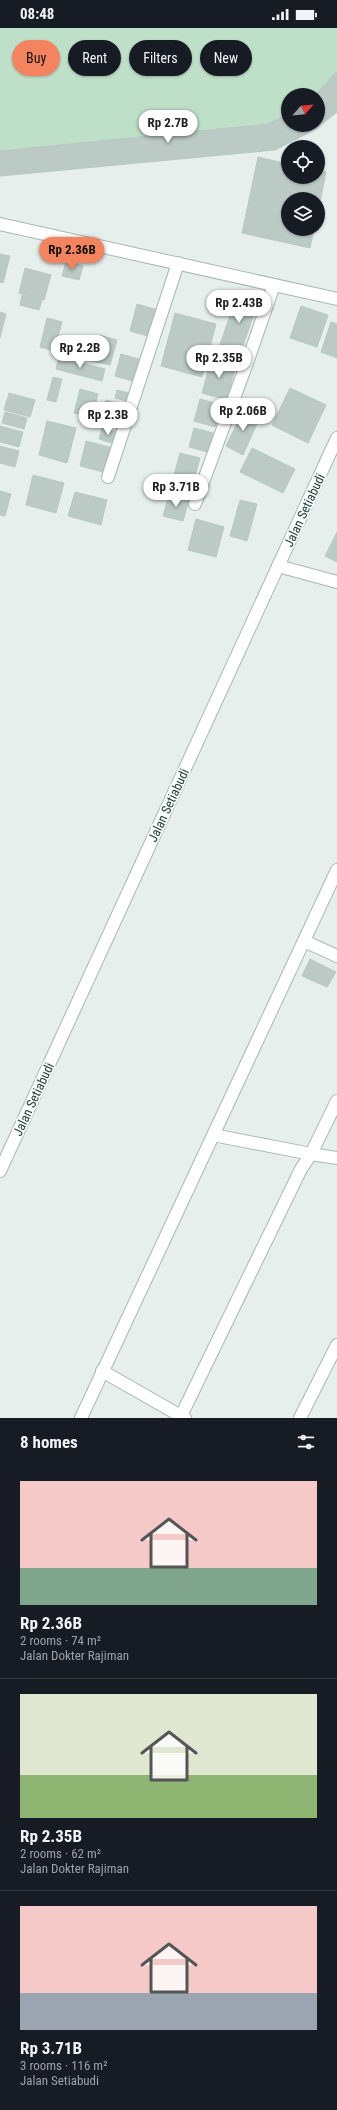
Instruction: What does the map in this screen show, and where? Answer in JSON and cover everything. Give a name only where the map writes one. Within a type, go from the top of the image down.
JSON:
[{"type":"street","points":[[0,224],[337,299]]},
{"type":"street","points":[[108,477],[178,263]]},
{"type":"street","points":[[195,504],[274,285]]},
{"type":"street","name":"Jalan Setiabudi","points":[[0,1171],[337,438]]},
{"type":"street","points":[[278,566],[337,582]]},
{"type":"street","points":[[81,1418],[337,870]]},
{"type":"street","points":[[304,941],[337,956]]},
{"type":"street","points":[[102,1371],[182,1417],[297,1176],[311,1154],[337,1101]]},
{"type":"street","points":[[213,1135],[337,1158]]},
{"type":"street","points":[[300,1418],[337,1345]]},
{"type":"green space","points":[[0,28],[337,28],[337,112],[325,122],[325,88],[281,88],[281,132],[310,132],[295,140],[281,140],[281,147],[275,150],[0,176]]},
{"type":"building","points":[[337,71],[337,112],[325,122],[325,88],[321,88]]},
{"type":"building","points":[[281,118],[281,132],[310,132],[295,140],[281,140],[281,147],[275,150],[0,176],[0,151],[268,124]]},
{"type":"building","points":[[258,157],[281,162],[281,184],[324,184],[322,192],[281,192],[281,236],[313,236],[310,248],[242,233]]},
{"type":"building","points":[[0,254],[10,256],[3,283],[0,282]]},
{"type":"building","points":[[66,261],[83,266],[79,280],[62,276]]},
{"type":"building","points":[[25,268],[51,275],[44,300],[19,293]]},
{"type":"building","points":[[238,293],[259,300],[240,354],[219,347]]},
{"type":"building","points":[[22,295],[42,300],[39,310],[20,305]]},
{"type":"building","points":[[137,304],[158,310],[151,337],[130,331]]},
{"type":"building","points":[[301,306],[328,315],[317,347],[290,338]]},
{"type":"building","points":[[0,312],[6,314],[0,338]]},
{"type":"building","points":[[175,313],[216,324],[202,377],[161,366]]},
{"type":"building","points":[[47,318],[62,322],[54,351],[40,347]]},
{"type":"building","points":[[331,322],[337,324],[337,358],[321,352]]},
{"type":"building","points":[[99,335],[117,340],[110,365],[92,361]]},
{"type":"building","points":[[121,354],[142,360],[136,382],[115,376]]},
{"type":"building","points":[[59,357],[105,369],[102,381],[56,369]]},
{"type":"building","points":[[211,359],[236,365],[227,400],[202,393]]},
{"type":"building","points":[[53,377],[62,379],[56,402],[47,400]]},
{"type":"building","points":[[290,388],[326,405],[308,443],[272,425]]},
{"type":"building","points":[[80,389],[98,394],[92,418],[74,413]]},
{"type":"building","points":[[117,390],[129,393],[127,401],[115,398]]},
{"type":"building","points":[[9,393],[35,400],[30,417],[4,410]]},
{"type":"building","points":[[200,399],[221,405],[215,427],[194,421]]},
{"type":"building","points":[[106,400],[126,405],[120,426],[100,421]]},
{"type":"building","points":[[244,409],[260,417],[243,455],[226,446]]},
{"type":"building","points":[[5,412],[27,418],[24,429],[2,423]]},
{"type":"building","points":[[47,421],[76,428],[67,463],[39,455]]},
{"type":"building","points":[[0,426],[23,432],[19,447],[0,442]]},
{"type":"building","points":[[102,428],[117,432],[114,444],[99,439]]},
{"type":"building","points":[[194,428],[213,433],[207,452],[189,447]]},
{"type":"building","points":[[86,441],[113,448],[107,473],[80,466]]},
{"type":"building","points":[[0,446],[19,451],[15,467],[0,463]]},
{"type":"building","points":[[252,448],[295,469],[283,493],[240,472]]},
{"type":"building","points":[[180,453],[200,458],[189,499],[169,494]]},
{"type":"building","points":[[33,475],[64,483],[56,513],[26,505]]},
{"type":"building","points":[[0,491],[11,494],[5,516],[0,515]]},
{"type":"building","points":[[75,492],[107,500],[101,525],[68,516]]},
{"type":"building","points":[[169,495],[189,500],[183,521],[163,516]]},
{"type":"building","points":[[240,500],[257,504],[247,541],[230,536]]},
{"type":"building","points":[[196,519],[224,527],[216,557],[188,550]]},
{"type":"building","points":[[337,532],[337,562],[325,556]]},
{"type":"building","points":[[310,959],[336,972],[327,987],[302,976]]}]
